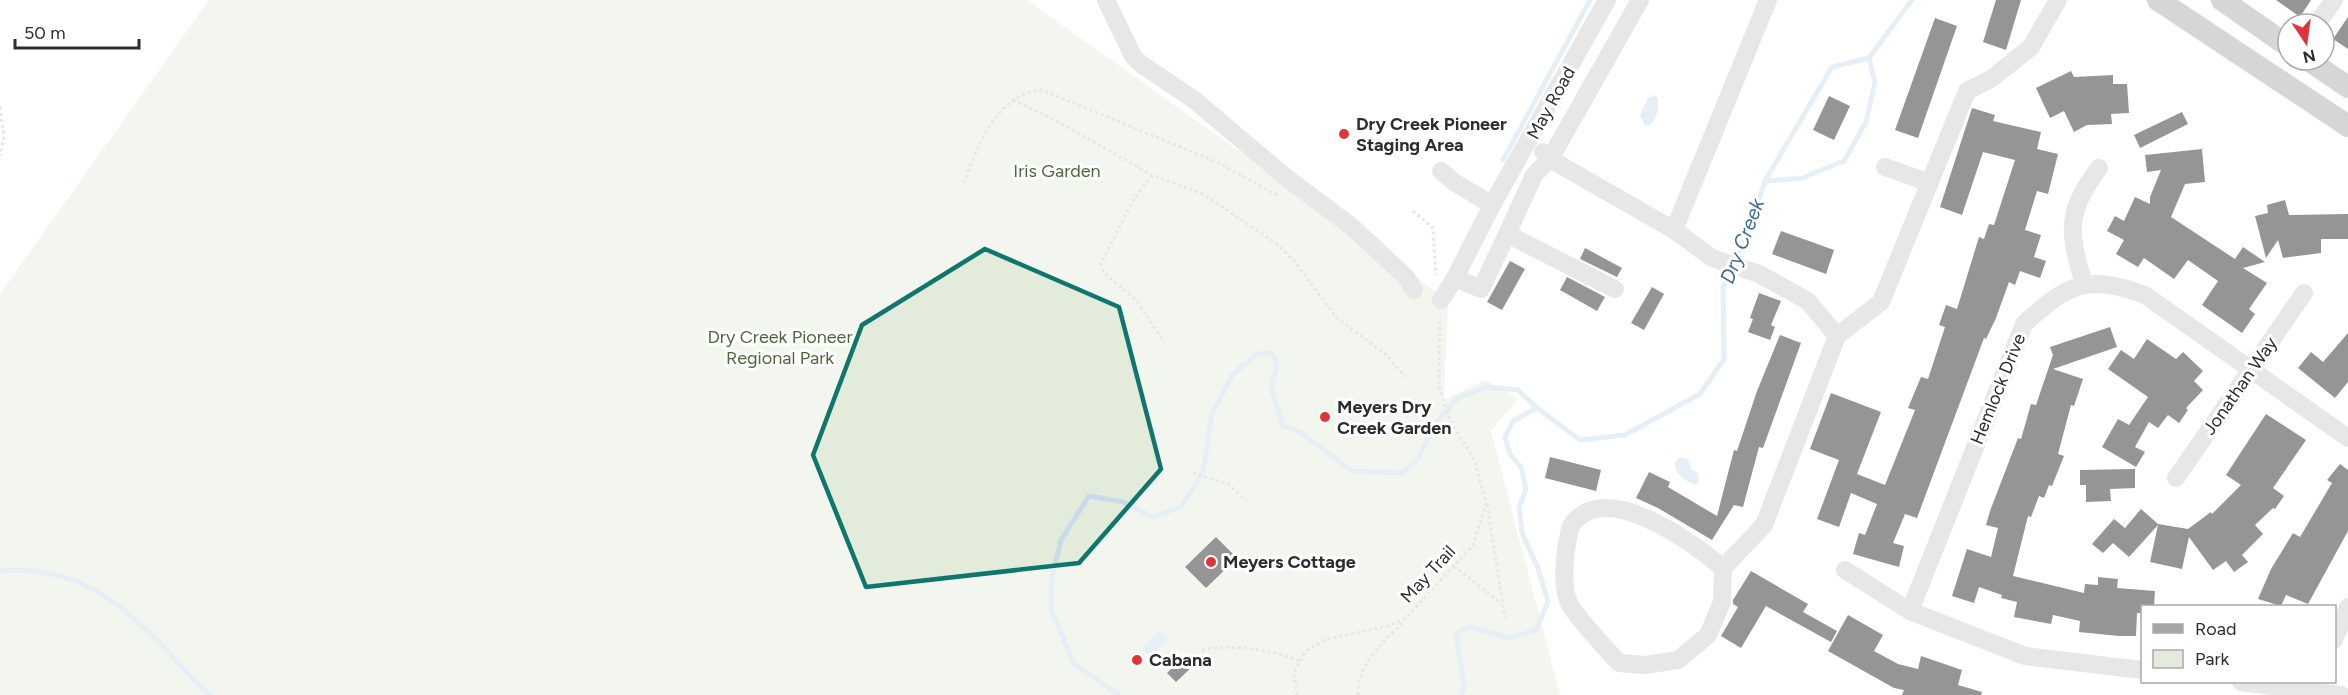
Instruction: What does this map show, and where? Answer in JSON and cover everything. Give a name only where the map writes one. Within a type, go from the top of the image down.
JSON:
[{"type":"main road","points":[[2158,0],[2348,126]]},
{"type":"main road","points":[[2222,0],[2276,38]]},
{"type":"main road","points":[[2326,72],[2348,87]]},
{"type":"street","points":[[1106,0],[1133,56],[1141,64],[1193,99],[1288,179],[1351,226],[1406,277],[1414,290]]},
{"type":"street","name":"May Road","points":[[1441,300],[1607,0]]},
{"type":"street","points":[[1455,278],[1481,289],[1534,175],[1550,159],[1640,0]]},
{"type":"street","points":[[1674,230],[1768,0]]},
{"type":"street","points":[[1723,568],[1689,540],[1656,522],[1618,510],[1590,511],[1571,527],[1564,562],[1569,603],[1619,663],[1645,665],[1678,660],[1708,634],[1722,602],[1723,568],[1764,525],[1837,336],[1881,302],[1967,91],[1991,79],[2031,47],[2058,0]]},
{"type":"street","points":[[1528,145],[1674,230],[1712,258],[1759,274],[1808,301],[1837,336]]},
{"type":"street","points":[[1885,166],[1930,183]]},
{"type":"street","points":[[2084,283],[2074,250],[2074,214],[2082,191],[2099,168]]},
{"type":"street","points":[[1441,171],[1454,182],[1492,205]]},
{"type":"street","points":[[1507,234],[1615,288]]},
{"type":"street","name":"Hemlock Drive","points":[[1910,611],[2024,324],[2053,298],[2084,283],[2117,285],[2145,295],[2348,438]]},
{"type":"street","name":"Jonathan Way","points":[[2176,478],[2304,293]]},
{"type":"street","points":[[1845,570],[1910,611],[2025,656],[2141,670]]},
{"type":"street","points":[[2336,635],[2348,607]]},
{"type":"street","points":[[2260,683],[2319,689],[2342,695]]},
{"type":"path","points":[[964,183],[976,150],[1000,111],[1030,91],[1042,90],[1217,162],[1281,197]]},
{"type":"path","points":[[1014,100],[1051,118],[1152,175],[1203,194],[1277,244],[1295,262],[1336,317],[1385,354],[1406,377]]},
{"type":"path","points":[[0,107],[4,136],[0,156]]},
{"type":"path","points":[[1152,175],[1134,199],[1101,264],[1104,273],[1136,300],[1164,342]]},
{"type":"path","points":[[1413,212],[1433,228],[1436,282],[1441,300],[1439,386],[1450,423],[1475,460],[1486,503],[1505,618]]},
{"type":"path","points":[[1193,472],[1212,481],[1228,484],[1246,500]]},
{"type":"path","name":"May Trail","points":[[1300,661],[1306,651],[1324,640],[1388,626],[1405,619],[1473,545],[1486,503]]},
{"type":"path","points":[[1454,566],[1503,605]]},
{"type":"path","points":[[1358,695],[1360,674],[1371,657],[1405,619]]},
{"type":"path","points":[[1202,650],[1216,647],[1281,653],[1300,661],[1294,672],[1297,695]]},
{"type":"highlighted area","points":[[985,249],[1119,307],[1161,469],[1079,563],[866,587],[813,455],[862,325]]},
{"type":"green space","name":"Dry Creek Pioneer Regional Park","points":[[209,0],[1027,0],[1448,300],[1444,400],[1485,380],[1518,399],[1491,431],[1560,695],[0,695],[0,294]]},
{"type":"water","points":[[1654,95],[1658,98],[1658,112],[1651,125],[1645,126],[1640,115],[1648,98]]},
{"type":"water","points":[[1680,457],[1688,459],[1692,470],[1698,473],[1699,481],[1696,485],[1684,479],[1676,470],[1675,462]]},
{"type":"water","points":[[1159,631],[1168,639],[1150,657],[1142,648]]},
{"type":"building","points":[[1996,0],[2021,0],[2006,50],[1983,42]]},
{"type":"building","points":[[2276,0],[2311,0],[2303,12],[2293,12]]},
{"type":"building","points":[[2348,17],[2348,49],[2336,41],[2336,35]]},
{"type":"building","points":[[1935,18],[1957,26],[1918,138],[1895,130]]},
{"type":"building","points":[[2071,71],[2074,77],[2113,75],[2113,84],[2127,84],[2129,113],[2111,114],[2112,124],[2087,125],[2074,132],[2064,111],[2050,118],[2036,88]]},
{"type":"building","points":[[1829,96],[1850,106],[1834,140],[1813,130]]},
{"type":"building","points":[[1972,108],[1995,115],[1993,121],[2041,132],[2037,149],[2058,154],[2048,194],[2037,191],[2025,230],[2041,235],[2034,257],[2046,261],[2040,278],[2020,271],[2015,285],[2009,282],[1996,318],[1986,339],[1984,338],[1917,518],[1905,514],[1893,543],[1904,546],[1899,567],[1853,554],[1859,533],[1865,535],[1877,504],[1851,493],[1839,527],[1817,519],[1839,460],[1810,449],[1831,393],[1881,412],[1857,474],[1885,485],[1915,410],[1908,408],[1921,377],[1928,379],[1945,327],[1939,325],[1946,305],[1957,309],[1979,237],[1984,239],[1989,224],[1994,225],[2015,160],[1983,152],[1962,215],[1940,207]]},
{"type":"building","points":[[2182,112],[2188,124],[2140,148],[2134,135]]},
{"type":"building","points":[[2202,149],[2205,182],[2185,184],[2171,217],[2235,259],[2243,247],[2265,262],[2243,268],[2267,283],[2249,309],[2255,314],[2242,333],[2202,305],[2218,281],[2188,260],[2174,279],[2144,258],[2138,267],[2116,254],[2124,240],[2107,231],[2115,216],[2124,221],[2135,197],[2150,204],[2150,197],[2161,170],[2147,172],[2145,155]]},
{"type":"building","points":[[2285,200],[2289,215],[2348,214],[2348,239],[2321,239],[2321,253],[2283,258],[2278,240],[2266,258],[2255,216],[2268,213],[2267,205]]},
{"type":"building","points":[[1781,231],[1834,250],[1826,274],[1772,254]]},
{"type":"building","points":[[1585,248],[1622,268],[1617,277],[1580,259]]},
{"type":"building","points":[[1510,261],[1525,269],[1502,310],[1487,302]]},
{"type":"building","points":[[1567,277],[1605,297],[1597,311],[1560,290]]},
{"type":"building","points":[[1652,287],[1664,294],[1644,330],[1631,323]]},
{"type":"building","points":[[1759,293],[1781,301],[1771,325],[1775,327],[1770,340],[1748,332],[1753,319],[1750,318]]},
{"type":"building","points":[[2110,327],[2117,347],[2053,369],[2083,379],[2074,406],[2071,405],[2058,454],[2064,456],[2052,486],[2049,485],[2044,498],[2039,496],[2031,517],[2028,516],[2013,576],[2084,593],[2085,584],[2098,585],[2098,577],[2118,579],[2117,588],[2155,591],[2154,605],[2141,605],[2141,613],[2137,613],[2136,636],[2079,632],[2080,621],[2053,615],[2051,624],[2014,617],[2017,602],[2001,598],[2002,595],[1979,587],[1974,603],[1952,596],[1967,549],[1991,557],[1998,528],[1986,525],[2018,438],[2021,439],[2031,404],[2036,405],[2053,355],[2050,347]]},
{"type":"building","points":[[2348,333],[2348,382],[2335,398],[2298,368],[2311,352],[2323,362]]},
{"type":"building","points":[[1780,335],[1801,343],[1763,448],[1759,447],[1743,507],[1734,505],[1712,540],[1658,508],[1636,498],[1649,472],[1670,482],[1668,487],[1717,516],[1734,450],[1737,451],[1757,391]]},
{"type":"building","points":[[2147,339],[2176,359],[2183,352],[2203,371],[2194,381],[2203,390],[2186,408],[2188,410],[2179,423],[2168,415],[2158,428],[2149,422],[2135,447],[2145,452],[2136,467],[2102,447],[2118,419],[2129,425],[2148,397],[2108,369],[2121,350],[2134,359]]},
{"type":"building","points":[[2266,414],[2306,440],[2273,488],[2284,496],[2275,509],[2273,508],[2255,525],[2263,534],[2242,555],[2248,562],[2234,572],[2226,561],[2213,570],[2189,537],[2182,569],[2150,562],[2158,525],[2129,557],[2113,543],[2103,553],[2092,544],[2114,519],[2125,528],[2141,509],[2158,524],[2188,529],[2211,512],[2212,514],[2241,485],[2226,475]]},
{"type":"building","points":[[1550,457],[1601,470],[1596,491],[1545,478]]},
{"type":"building","points":[[2340,464],[2348,470],[2348,531],[2308,604],[2286,595],[2281,605],[2258,599],[2271,569],[2293,533],[2300,537],[2332,483],[2327,480]]},
{"type":"building","points":[[2135,469],[2135,488],[2110,489],[2111,501],[2086,502],[2086,485],[2080,485],[2080,470]]},
{"type":"building","name":"Meyers Cottage","points":[[1216,537],[1237,558],[1206,588],[1185,567]]},
{"type":"building","points":[[1751,571],[1808,604],[1803,612],[1837,631],[1831,642],[1766,606],[1741,648],[1721,636],[1738,607],[1733,604],[1733,600]]},
{"type":"building","points":[[1848,615],[1883,635],[1874,651],[1898,664],[1918,669],[1921,656],[1962,670],[1958,685],[1982,692],[1981,695],[1902,695],[1904,690],[1894,688],[1828,651]]},
{"type":"building","points":[[1185,656],[1194,665],[1176,682],[1167,673]]},
{"type":"waterway","points":[[1503,160],[1590,0]]},
{"type":"waterway","points":[[1119,695],[1074,664],[1051,609],[1052,578],[1061,540],[1089,496],[1123,502],[1153,517],[1181,507],[1203,472],[1212,414],[1233,374],[1257,354],[1272,353],[1277,364],[1271,387],[1283,426],[1300,432],[1352,471],[1403,473],[1419,457],[1434,425],[1458,398],[1487,387],[1518,390],[1537,408],[1580,440],[1625,435],[1700,394],[1724,359],[1723,287],[1750,227],[1765,181],[1832,67],[1869,58],[1912,0]]},
{"type":"waterway","name":"Dry Creek","points":[[1765,181],[1802,178],[1844,161],[1866,122],[1875,83],[1869,58]]},
{"type":"waterway","name":"Dry Creek","points":[[1461,695],[1464,687],[1456,633],[1469,627],[1510,638],[1536,630],[1548,602],[1538,568],[1522,533],[1519,508],[1526,489],[1521,467],[1510,454],[1505,437],[1513,421],[1537,408]]},
{"type":"waterway","points":[[0,571],[51,574],[73,580],[94,590],[113,602],[150,633],[210,695]]},
{"type":"place","name":"Dry Creek Pioneer Staging Area","points":[[1344,134]]},
{"type":"place","name":"Meyers Dry Creek Garden","points":[[1325,417]]},
{"type":"place","name":"Meyers Cottage","points":[[1211,562]]},
{"type":"place","name":"Cabana","points":[[1137,660]]},
{"type":"park label","name":"Iris Garden","points":[[1057,171]]}]
